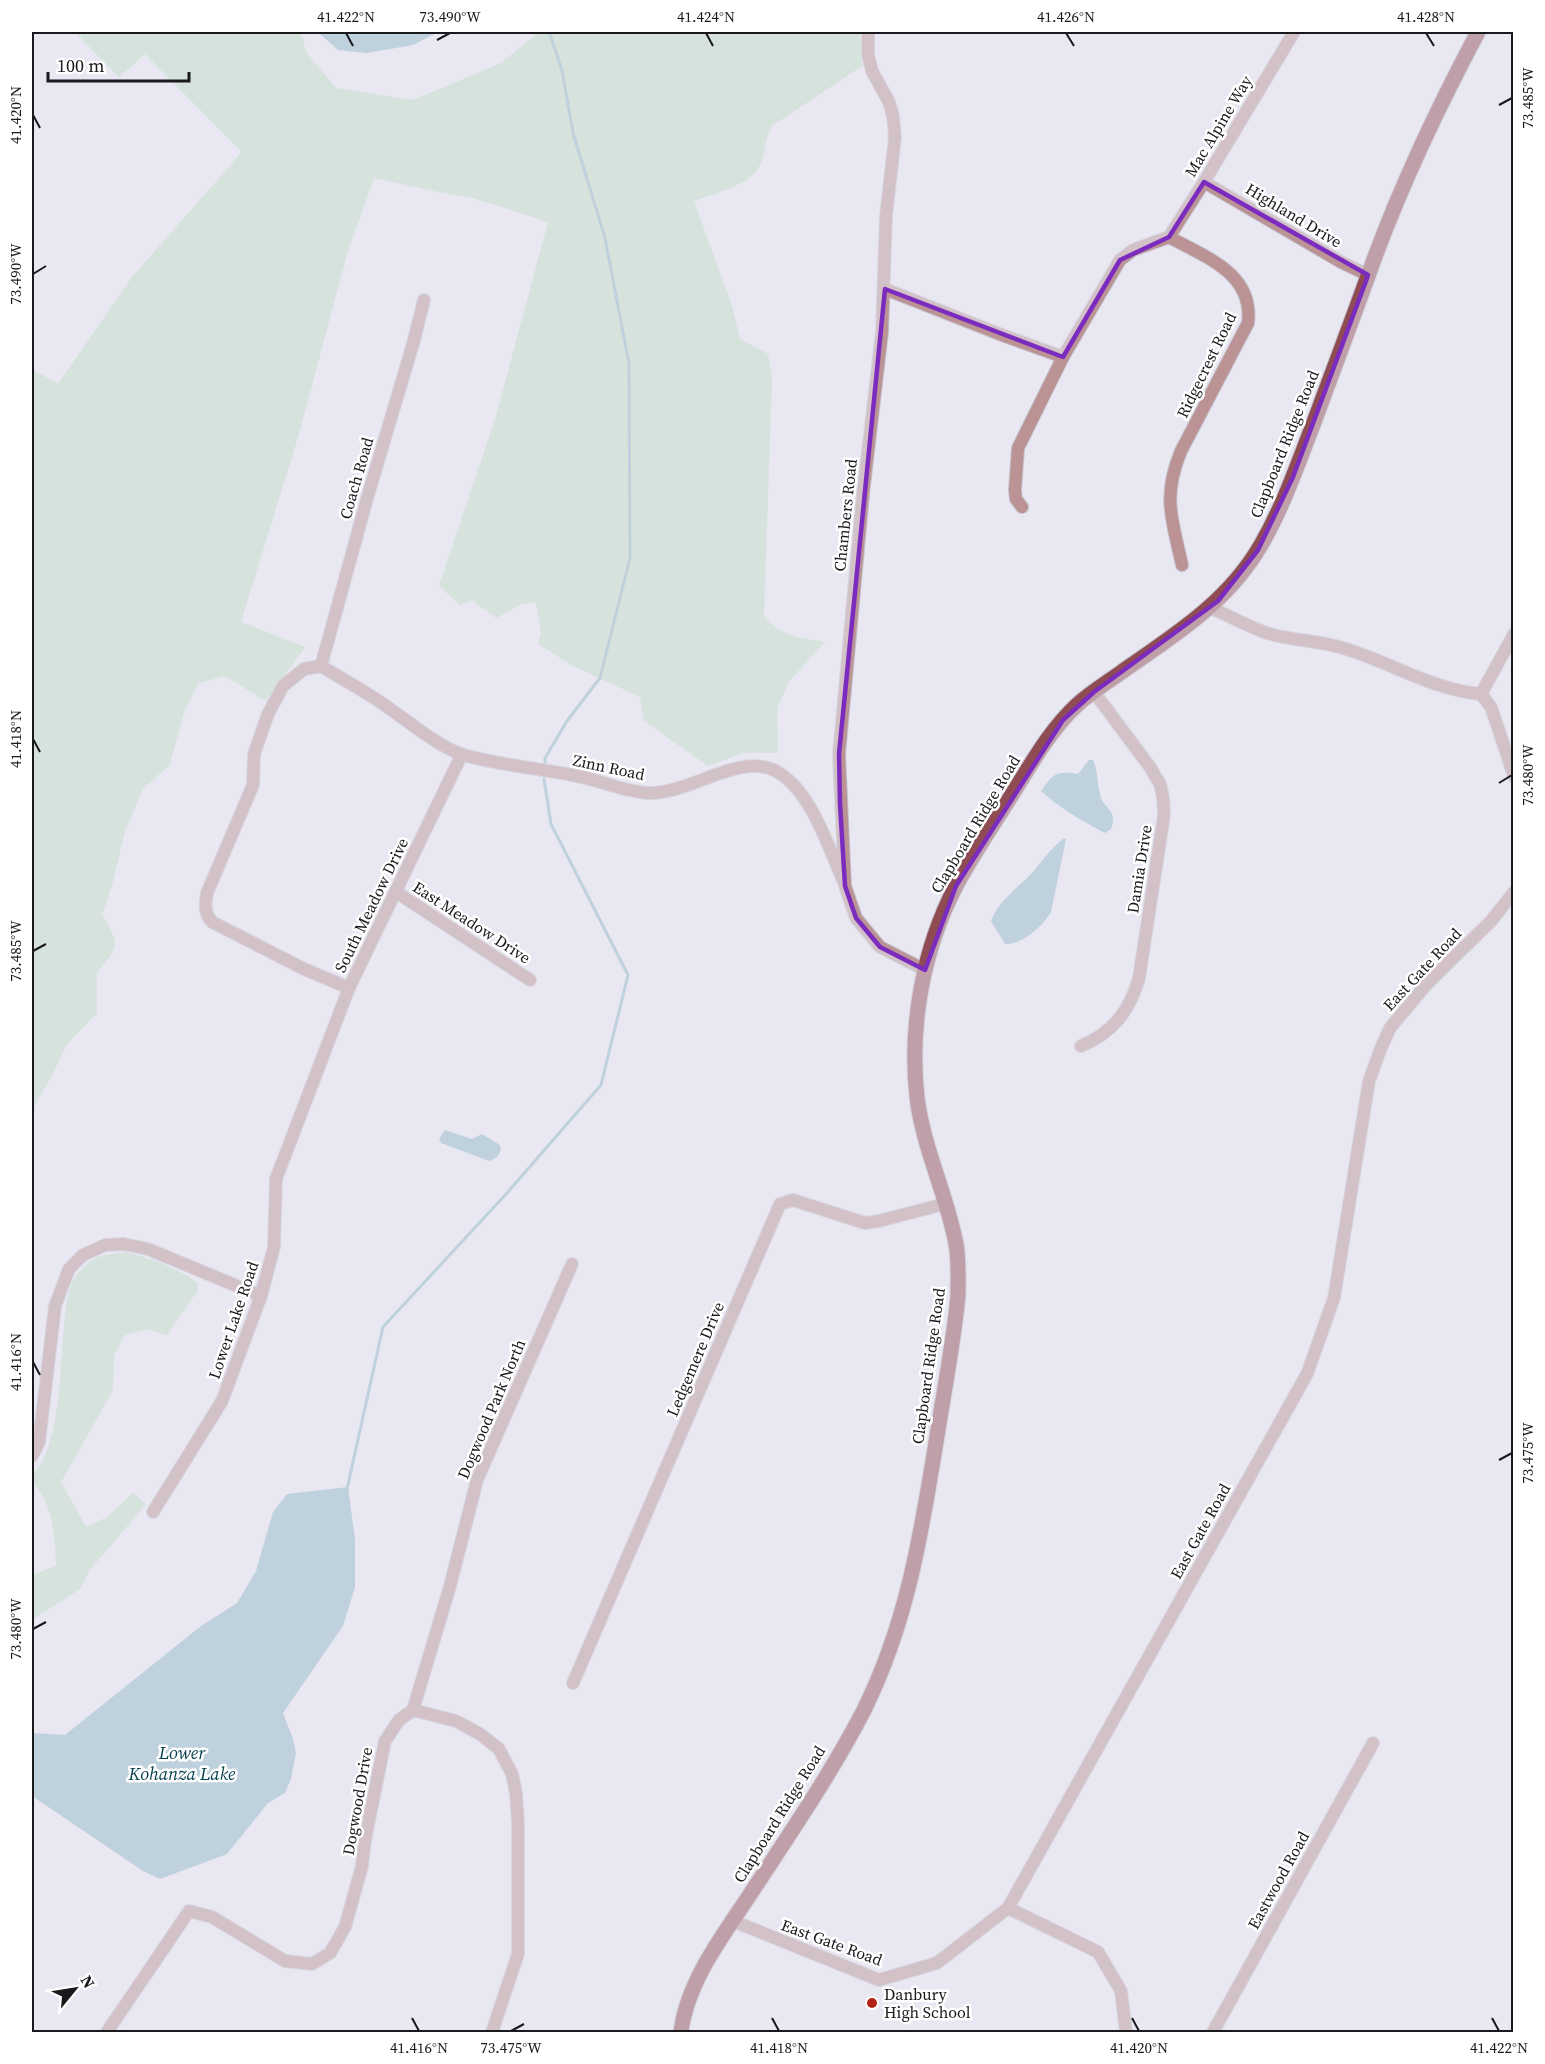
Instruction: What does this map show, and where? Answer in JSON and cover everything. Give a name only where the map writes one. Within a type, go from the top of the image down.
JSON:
[{"type":"main road","name":"Clapboard Ridge Road","points":[[681,2032],[691,1996],[703,1969],[801,1815],[863,1711],[880,1674],[905,1604],[923,1523],[956,1316],[958,1261],[956,1241],[924,1131],[917,1098],[915,1066],[925,970],[943,914],[976,852],[1045,743],[1070,712],[1094,692],[1211,608],[1240,577],[1258,550],[1275,520],[1293,477],[1368,275],[1421,143],[1478,32]]},
{"type":"street","name":"Chambers Road","points":[[867,32],[868,55],[872,71],[889,102],[895,137],[886,216],[885,288],[839,754],[845,886],[856,918],[880,947],[925,970]]},
{"type":"street","name":"Mac Alpine Way","points":[[1169,237],[1294,32]]},
{"type":"street","name":"Highland Drive","points":[[1204,182],[1341,262],[1368,275]]},
{"type":"street","points":[[1022,507],[1016,499],[1015,490],[1018,448],[1063,357],[1120,260],[1133,250],[1169,237]]},
{"type":"street","name":"Ridgecrest Road","points":[[1169,237],[1231,274],[1244,289],[1250,307],[1248,323],[1181,451],[1173,471],[1170,508],[1182,566]]},
{"type":"street","points":[[885,288],[1063,357]]},
{"type":"street","name":"Coach Road","points":[[321,666],[424,300]]},
{"type":"street","points":[[1211,608],[1267,633],[1347,649],[1428,682],[1481,694],[1491,707],[1514,776]]},
{"type":"street","points":[[1481,694],[1514,634]]},
{"type":"street","name":"Zinn Road","points":[[321,666],[462,754],[527,769],[573,775],[644,792],[663,793],[681,789],[747,765],[760,765],[771,769],[798,790],[810,806],[845,886]]},
{"type":"street","name":"South Meadow Drive","points":[[321,666],[304,669],[283,686],[268,714],[254,754],[253,785],[207,893],[205,907],[207,916],[213,922],[304,969],[349,988],[462,754]]},
{"type":"street","name":"Damia Drive","points":[[1081,1046],[1097,1039],[1120,1017],[1133,1000],[1139,978],[1164,815],[1160,784],[1094,692]]},
{"type":"street","name":"East Meadow Drive","points":[[396,892],[530,980]]},
{"type":"street","name":"East Gate Road","points":[[733,1922],[879,1980],[938,1963],[1008,1908],[1307,1374],[1334,1298],[1369,1081],[1390,1028],[1426,986],[1491,921],[1514,892]]},
{"type":"street","name":"Lower Lake Road","points":[[153,1512],[222,1401],[261,1296],[274,1247],[276,1179],[349,988]]},
{"type":"street","name":"Ledgemere Drive","points":[[573,1683],[780,1204],[793,1200],[865,1223],[944,1204]]},
{"type":"street","points":[[32,1456],[39,1442],[55,1306],[69,1269],[84,1255],[105,1245],[124,1244],[148,1249],[261,1296]]},
{"type":"street","name":"Dogwood Park North","points":[[413,1710],[450,1586],[477,1480],[572,1264]]},
{"type":"street","points":[[413,1710],[456,1721],[480,1734],[499,1749],[512,1774],[518,1823],[518,1954],[492,2032]]},
{"type":"street","name":"Dogwood Drive","points":[[107,2032],[189,1911],[212,1917],[285,1961],[312,1964],[330,1953],[345,1928],[362,1866],[385,1741],[399,1720],[413,1710]]},
{"type":"street","name":"Eastwood Road","points":[[1213,2032],[1373,1743]]},
{"type":"street","points":[[1008,1908],[1098,1952],[1121,1991],[1126,2032]]},
{"type":"highlighted area","points":[[1204,182],[1368,275],[1366,281],[1293,477],[1258,550],[1218,601],[1094,692],[1063,720],[956,886],[925,970],[880,947],[856,918],[845,886],[840,804],[839,754],[885,289],[1063,357],[1120,260],[1169,237]]},
{"type":"green space","points":[[75,32],[301,32],[306,52],[336,88],[413,100],[499,64],[540,32],[860,32],[862,66],[772,126],[760,165],[746,180],[694,201],[732,306],[740,339],[768,354],[772,377],[764,616],[785,633],[825,642],[790,680],[777,708],[778,753],[743,753],[708,766],[644,721],[640,697],[573,666],[538,644],[541,632],[536,602],[522,604],[496,618],[472,600],[460,605],[439,586],[496,416],[548,222],[473,198],[374,178],[347,254],[299,434],[241,622],[305,647],[266,701],[225,676],[199,683],[185,709],[170,764],[142,790],[124,835],[113,882],[102,915],[112,933],[115,945],[97,973],[97,1013],[66,1045],[54,1072],[32,1110],[32,369],[58,384],[132,277],[242,152],[145,54],[119,77]]},
{"type":"green space","points":[[125,1252],[172,1268],[198,1283],[198,1290],[167,1335],[147,1329],[125,1335],[114,1355],[113,1390],[61,1482],[86,1527],[107,1517],[133,1493],[146,1504],[89,1571],[80,1589],[32,1620],[32,1576],[56,1565],[52,1520],[44,1499],[32,1482],[32,1475],[43,1460],[51,1440],[56,1416],[69,1292],[78,1273],[94,1259]]},
{"type":"water","points":[[320,32],[438,32],[413,45],[367,53],[338,50]]},
{"type":"water","points":[[1089,760],[1093,760],[1095,764],[1101,799],[1113,817],[1111,829],[1105,833],[1072,814],[1041,791],[1049,780],[1060,773],[1078,774]]},
{"type":"water","points":[[1063,839],[1066,839],[1051,912],[1031,934],[1018,941],[1005,944],[991,921],[994,914],[1003,901]]},
{"type":"water","points":[[445,1130],[472,1139],[482,1134],[500,1145],[500,1153],[489,1161],[441,1143],[439,1139]]},
{"type":"water","name":"Lower Kohanza Lake","points":[[348,1487],[355,1539],[355,1587],[343,1626],[283,1713],[296,1753],[291,1779],[285,1793],[268,1803],[227,1854],[160,1879],[143,1871],[32,1796],[32,1733],[65,1735],[201,1626],[237,1603],[256,1571],[273,1512],[287,1494]]},
{"type":"waterway","points":[[545,763],[545,758],[567,721],[600,678],[630,558],[629,364],[605,238],[573,133],[562,70],[549,32]]},
{"type":"waterway","points":[[347,1489],[383,1327],[507,1193],[601,1085],[628,975],[551,824],[544,779]]},
{"type":"place","name":"Danbury High School","points":[[872,2003]]}]
